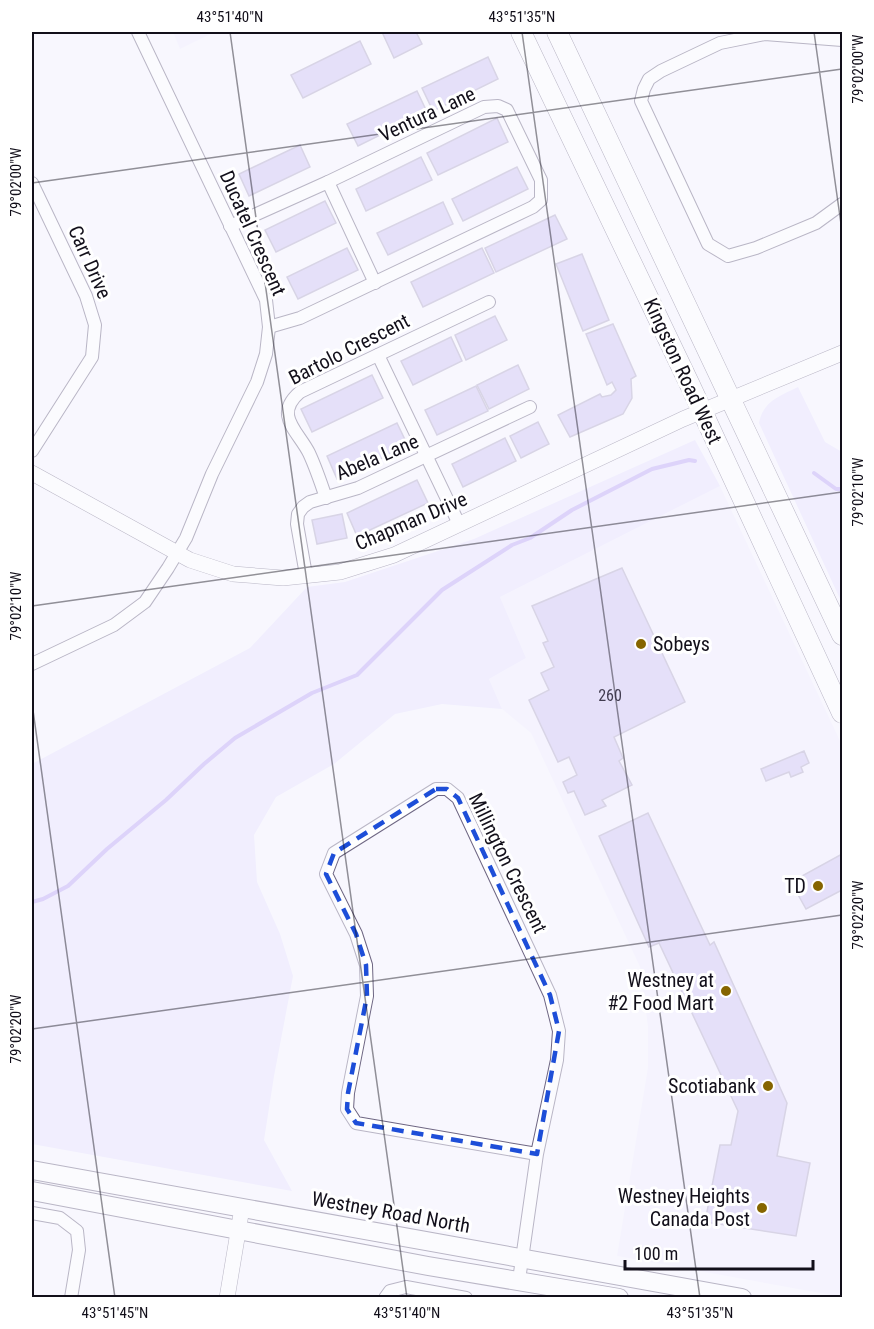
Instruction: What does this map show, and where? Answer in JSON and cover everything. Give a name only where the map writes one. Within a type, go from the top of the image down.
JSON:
[{"type":"main road","name":"Kingston Road West","points":[[521,32],[843,713]]},
{"type":"main road","name":"Kingston Road West","points":[[557,32],[843,635]]},
{"type":"main road","name":"Westney Road North","points":[[32,1170],[742,1298]]},
{"type":"main road","points":[[32,1191],[428,1266],[619,1298]]},
{"type":"main road","points":[[626,1298],[629,1277]]},
{"type":"street","name":"Ducatel Crescent","points":[[32,664],[114,625],[145,602],[186,538],[212,474],[257,382],[266,354],[269,327],[266,300],[138,32]]},
{"type":"street","points":[[843,40],[765,34],[720,43],[649,79],[641,102],[708,244],[728,256],[756,248],[816,223],[843,204]]},
{"type":"street","name":"Ventura Lane","points":[[230,226],[328,182],[484,106],[498,106],[507,110],[541,180],[541,200],[533,207],[300,318],[269,327]]},
{"type":"street","points":[[328,182],[375,283]]},
{"type":"street","name":"Carr Drive","points":[[32,183],[86,296],[95,325],[92,357],[32,451]]},
{"type":"street","name":"Bartolo Crescent","points":[[326,498],[308,452],[294,433],[288,419],[287,411],[291,399],[300,392],[489,302]]},
{"type":"street","name":"Chapman Drive","points":[[32,473],[190,560],[233,574],[283,579],[340,572],[380,560],[702,412],[843,353]]},
{"type":"street","points":[[378,355],[459,524]]},
{"type":"street","name":"Abela Lane","points":[[306,575],[297,524],[298,514],[310,502],[358,488],[530,407]]},
{"type":"street","name":"Millington Crescent","points":[[519,1280],[537,1154],[556,1060],[559,1031],[550,995],[458,798],[447,789],[436,789],[334,853],[326,874],[356,934],[366,965],[367,996],[348,1093],[347,1109],[356,1123],[537,1154]]},
{"type":"street","points":[[227,1298],[242,1208]]},
{"type":"street","points":[[32,1213],[60,1218],[77,1231],[80,1250],[71,1298]]},
{"type":"street","points":[[386,1298],[390,1291],[406,1287],[466,1298]]},
{"type":"highlighted area","points":[[436,789],[447,789],[458,798],[550,995],[559,1031],[537,1154],[356,1123],[347,1109],[348,1093],[367,996],[366,965],[356,934],[326,874],[334,853]]},
{"type":"shaded area","points":[[173,32],[215,32],[180,49]]},
{"type":"shaded area","points":[[798,387],[825,442],[842,452],[842,603],[759,423],[768,404]]},
{"type":"shaded area","points":[[695,440],[720,486],[500,597],[526,658],[489,679],[502,709],[442,704],[395,714],[334,764],[276,797],[254,835],[257,882],[280,934],[293,976],[264,1140],[292,1191],[32,1144],[32,764],[250,648],[307,587],[345,582],[474,539]]},
{"type":"shaded area","points":[[720,486],[842,745],[842,1297],[617,1256],[648,1067],[648,1027],[640,967],[531,733],[502,709],[489,679],[526,658],[500,597]]},
{"type":"building","points":[[382,32],[416,32],[422,44],[394,58]]},
{"type":"building","points":[[360,41],[371,64],[303,98],[291,75]]},
{"type":"building","points":[[488,57],[498,79],[433,111],[422,88]]},
{"type":"building","points":[[417,91],[427,112],[358,146],[347,124]]},
{"type":"building","points":[[497,118],[508,142],[438,175],[427,153]]},
{"type":"building","points":[[300,145],[310,167],[249,196],[239,174]]},
{"type":"building","points":[[421,157],[432,180],[366,211],[356,189]]},
{"type":"building","points":[[517,167],[528,189],[463,221],[452,199]]},
{"type":"building","points":[[325,201],[336,223],[276,252],[265,230]]},
{"type":"building","points":[[443,202],[453,224],[388,255],[377,233]]},
{"type":"building","points":[[555,215],[567,239],[496,272],[485,248]]},
{"type":"building","points":[[347,248],[358,270],[298,299],[287,277]]},
{"type":"building","points":[[482,248],[494,273],[423,307],[411,282]]},
{"type":"building","points":[[582,254],[609,320],[583,331],[556,264]]},
{"type":"building","points":[[495,316],[507,340],[466,360],[455,335]]},
{"type":"building","points":[[613,324],[636,376],[631,379],[632,398],[623,414],[570,437],[558,415],[600,394],[602,397],[611,395],[616,390],[612,382],[607,385],[586,334]]},
{"type":"building","points":[[451,337],[462,361],[413,385],[401,361]]},
{"type":"building","points":[[518,365],[529,389],[489,409],[477,385]]},
{"type":"building","points":[[372,375],[383,398],[312,432],[301,409]]},
{"type":"building","points":[[476,386],[488,411],[437,435],[425,410]]},
{"type":"building","points":[[538,422],[549,444],[521,458],[510,436]]},
{"type":"building","points":[[397,423],[408,446],[337,479],[327,456]]},
{"type":"building","points":[[505,438],[516,461],[463,487],[452,464]]},
{"type":"building","points":[[417,480],[428,503],[357,536],[347,513]]},
{"type":"building","points":[[342,514],[347,538],[317,544],[312,520]]},
{"type":"building","points":[[622,568],[685,702],[614,737],[623,758],[619,761],[632,785],[602,800],[606,806],[585,815],[574,791],[568,793],[563,782],[577,775],[569,757],[558,762],[529,700],[549,690],[541,673],[554,667],[543,643],[548,641],[532,606]]},
{"type":"building","points":[[804,751],[809,763],[801,767],[803,772],[791,777],[789,772],[766,781],[761,769]]},
{"type":"building","points":[[648,813],[710,945],[714,942],[787,1103],[777,1156],[810,1163],[796,1236],[705,1222],[720,1145],[731,1145],[738,1111],[659,943],[649,947],[599,836]]},
{"type":"building","name":"TD","points":[[842,854],[842,890],[806,909],[791,882]]},
{"type":"waterway","points":[[32,902],[68,886],[107,849],[235,738],[312,693],[357,675],[442,590],[512,545],[530,538],[572,510],[652,469],[689,460],[695,461]]},
{"type":"waterway","points":[[814,473],[836,489],[842,489]]},
{"type":"place","name":"Sobeys","points":[[641,644]]},
{"type":"place","name":"TD","points":[[818,886]]},
{"type":"place","name":"Westney at #2 Food Mart","points":[[726,991]]},
{"type":"place","name":"Scotiabank","points":[[768,1086]]},
{"type":"place","name":"Westney Heights Canada Post","points":[[762,1208]]}]
